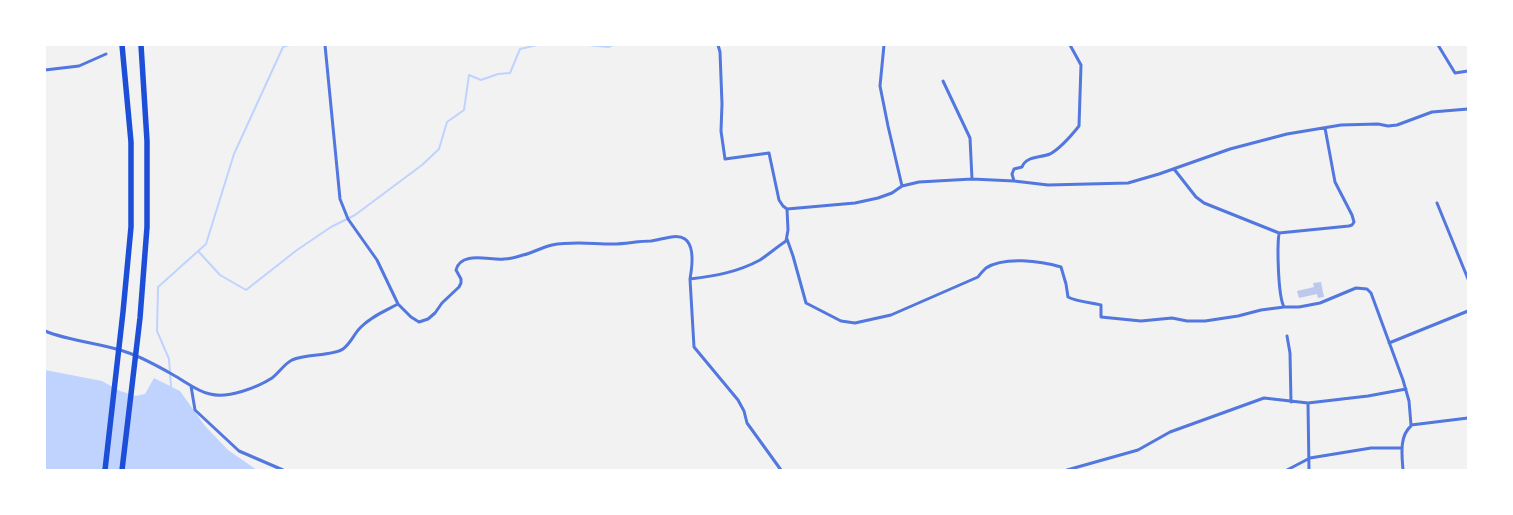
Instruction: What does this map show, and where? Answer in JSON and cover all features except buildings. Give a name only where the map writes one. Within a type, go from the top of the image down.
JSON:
[{"type":"highway","points":[[105,470],[131,227],[130,142],[122,45]]},
{"type":"highway","points":[[122,470],[140,318],[148,227],[147,141],[141,45]]},
{"type":"street","points":[[325,45],[340,199],[348,219],[376,260],[398,304],[415,320],[420,322],[425,320],[459,287],[462,283],[456,270],[463,260],[482,257],[503,260],[525,255],[552,245],[578,242],[614,244],[658,241],[676,237],[684,238],[689,244],[693,263],[690,279],[694,347],[738,400],[744,411],[747,423],[781,470]]},
{"type":"street","points":[[718,45],[720,52],[722,104],[721,131],[725,159],[769,153],[779,200],[787,209],[855,203],[885,196],[902,186],[919,182],[972,179],[1048,185],[1128,183],[1204,157],[1287,134],[1358,124],[1397,125],[1432,112],[1468,109]]},
{"type":"street","points":[[884,45],[880,86],[902,186]]},
{"type":"street","points":[[1014,181],[1012,174],[1014,169],[1022,167],[1024,162],[1028,160],[1049,154],[1059,148],[1079,126],[1081,65],[1070,45]]},
{"type":"street","points":[[1438,45],[1455,73],[1468,71]]},
{"type":"street","points":[[45,70],[79,66],[106,54]]},
{"type":"street","points":[[943,81],[970,138],[972,179]]},
{"type":"street","points":[[1174,168],[1196,197],[1204,203],[1278,233],[1349,226],[1354,222],[1334,182],[1325,128]]},
{"type":"street","points":[[1436,203],[1468,279]]},
{"type":"street","points":[[787,209],[787,238],[794,256],[806,303],[842,321],[855,322],[891,315],[978,277],[987,268],[999,263],[1015,261],[1046,262],[1061,267],[1068,297],[1072,300],[1101,305],[1101,317],[1141,321],[1172,318],[1188,321],[1205,320],[1284,307],[1300,308],[1320,303],[1356,288],[1367,289],[1371,293],[1406,389],[1411,426]]},
{"type":"street","points":[[1278,233],[1280,295],[1284,307]]},
{"type":"street","points":[[690,279],[730,272],[745,266],[760,259],[786,241],[787,238]]},
{"type":"street","points":[[45,330],[57,336],[130,353],[160,367],[190,386],[210,394],[234,394],[262,384],[273,377],[289,361],[314,354],[337,352],[344,348],[359,329],[371,319],[398,304]]},
{"type":"street","points":[[1389,343],[1468,312]]},
{"type":"street","points":[[1287,336],[1290,353],[1291,402]]},
{"type":"street","points":[[190,386],[195,410],[239,451],[283,470]]},
{"type":"street","points":[[1067,470],[1138,450],[1170,432],[1264,398],[1308,403],[1368,396],[1406,389]]},
{"type":"street","points":[[1308,403],[1309,470]]},
{"type":"street","points":[[1403,470],[1402,448],[1407,429],[1411,426],[1468,418]]},
{"type":"street","points":[[1287,470],[1310,458],[1371,448],[1402,448]]},
{"type":"water","points":[[45,370],[102,381],[120,391],[136,396],[145,394],[154,378],[180,391],[205,426],[228,450],[257,470],[45,470]]},
{"type":"waterway","points":[[171,387],[169,359],[157,331],[158,287],[206,244],[234,154],[283,47],[289,45]]},
{"type":"waterway","points":[[198,251],[220,275],[246,290],[297,250],[331,227],[355,215],[422,165],[439,149],[447,122],[464,110],[469,75],[481,80],[498,74],[510,73],[520,49],[537,45]]},
{"type":"waterway","points":[[588,45],[608,47],[614,45]]}]
